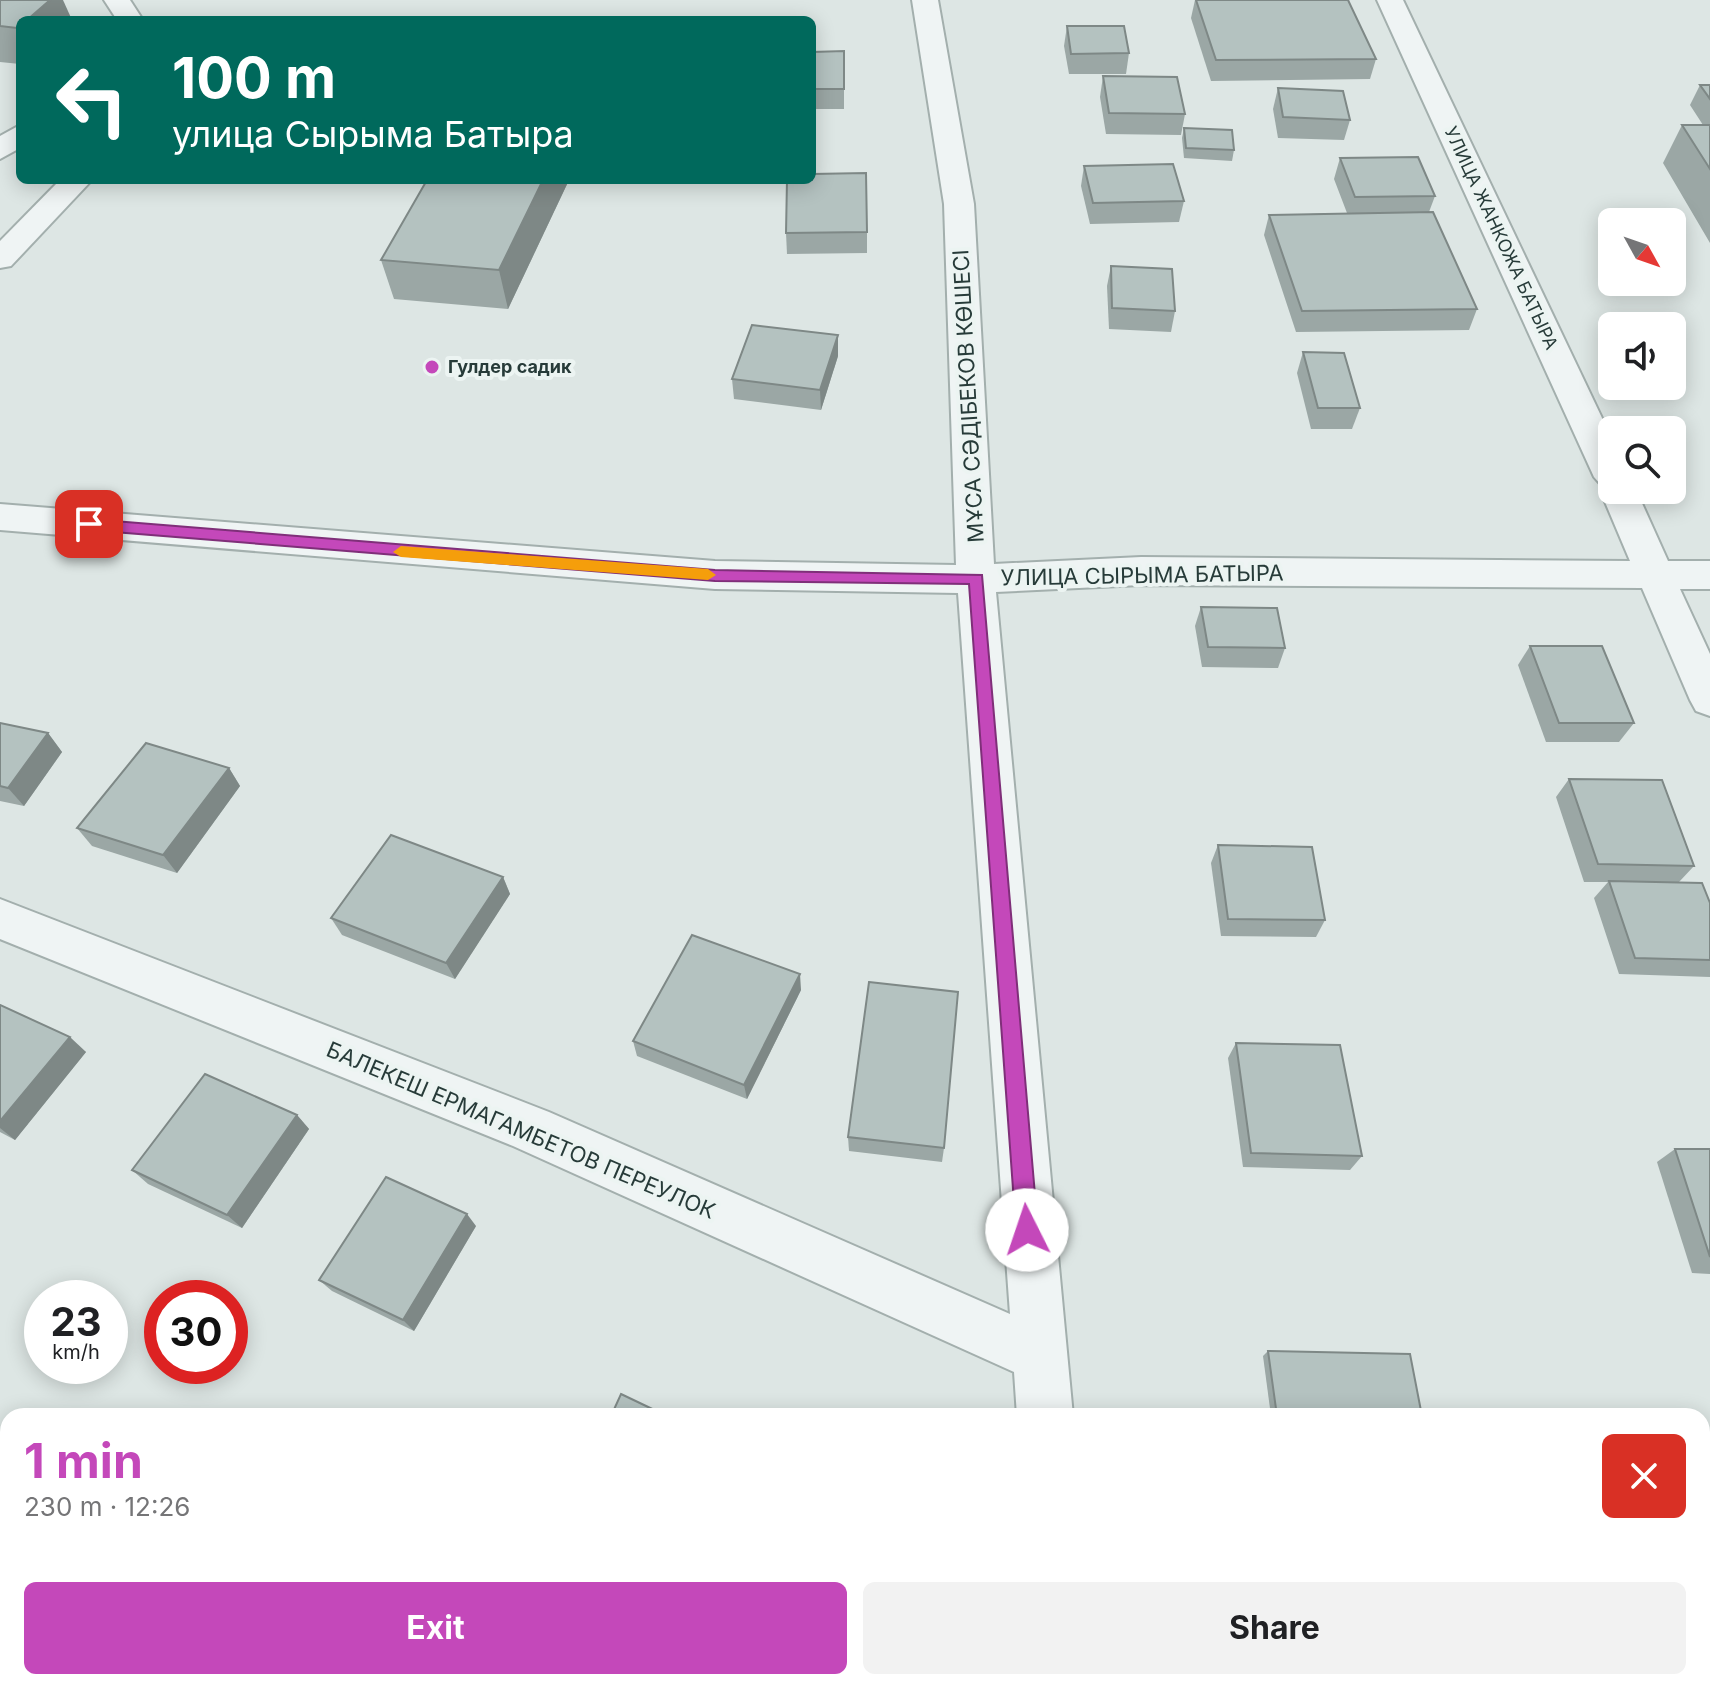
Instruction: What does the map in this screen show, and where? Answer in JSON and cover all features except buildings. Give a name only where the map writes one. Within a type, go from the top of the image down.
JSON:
[{"type":"street","name":"МҰСА СӘДІБЕКОВ КӨШЕСІ","points":[[925,0],[959,204],[976,579],[1037,1354],[1044,1408]]},
{"type":"street","name":"УЛИЦА ЖАНКОЖА БАТЫРА","points":[[1390,0],[1598,447]]},
{"type":"street","points":[[0,259],[73,184]]},
{"type":"street","points":[[1625,504],[1710,700]]},
{"type":"street","name":"УЛИЦА СЫРЫМА БАТЫРА","points":[[0,517],[699,574],[976,579],[1141,571],[1710,575]]},
{"type":"street","name":"БАЛЕКЕШ ЕРМАГАМБЕТОВ ПЕРЕУЛОК","points":[[0,919],[531,1129],[1037,1354]]},
{"type":"slow traffic","points":[[401,552],[708,575]]},
{"type":"place","name":"Гулдер садик","points":[[432,367]]},
{"type":"route","points":[[89,524],[415,553],[715,575],[976,579],[1027,1230]]}]
